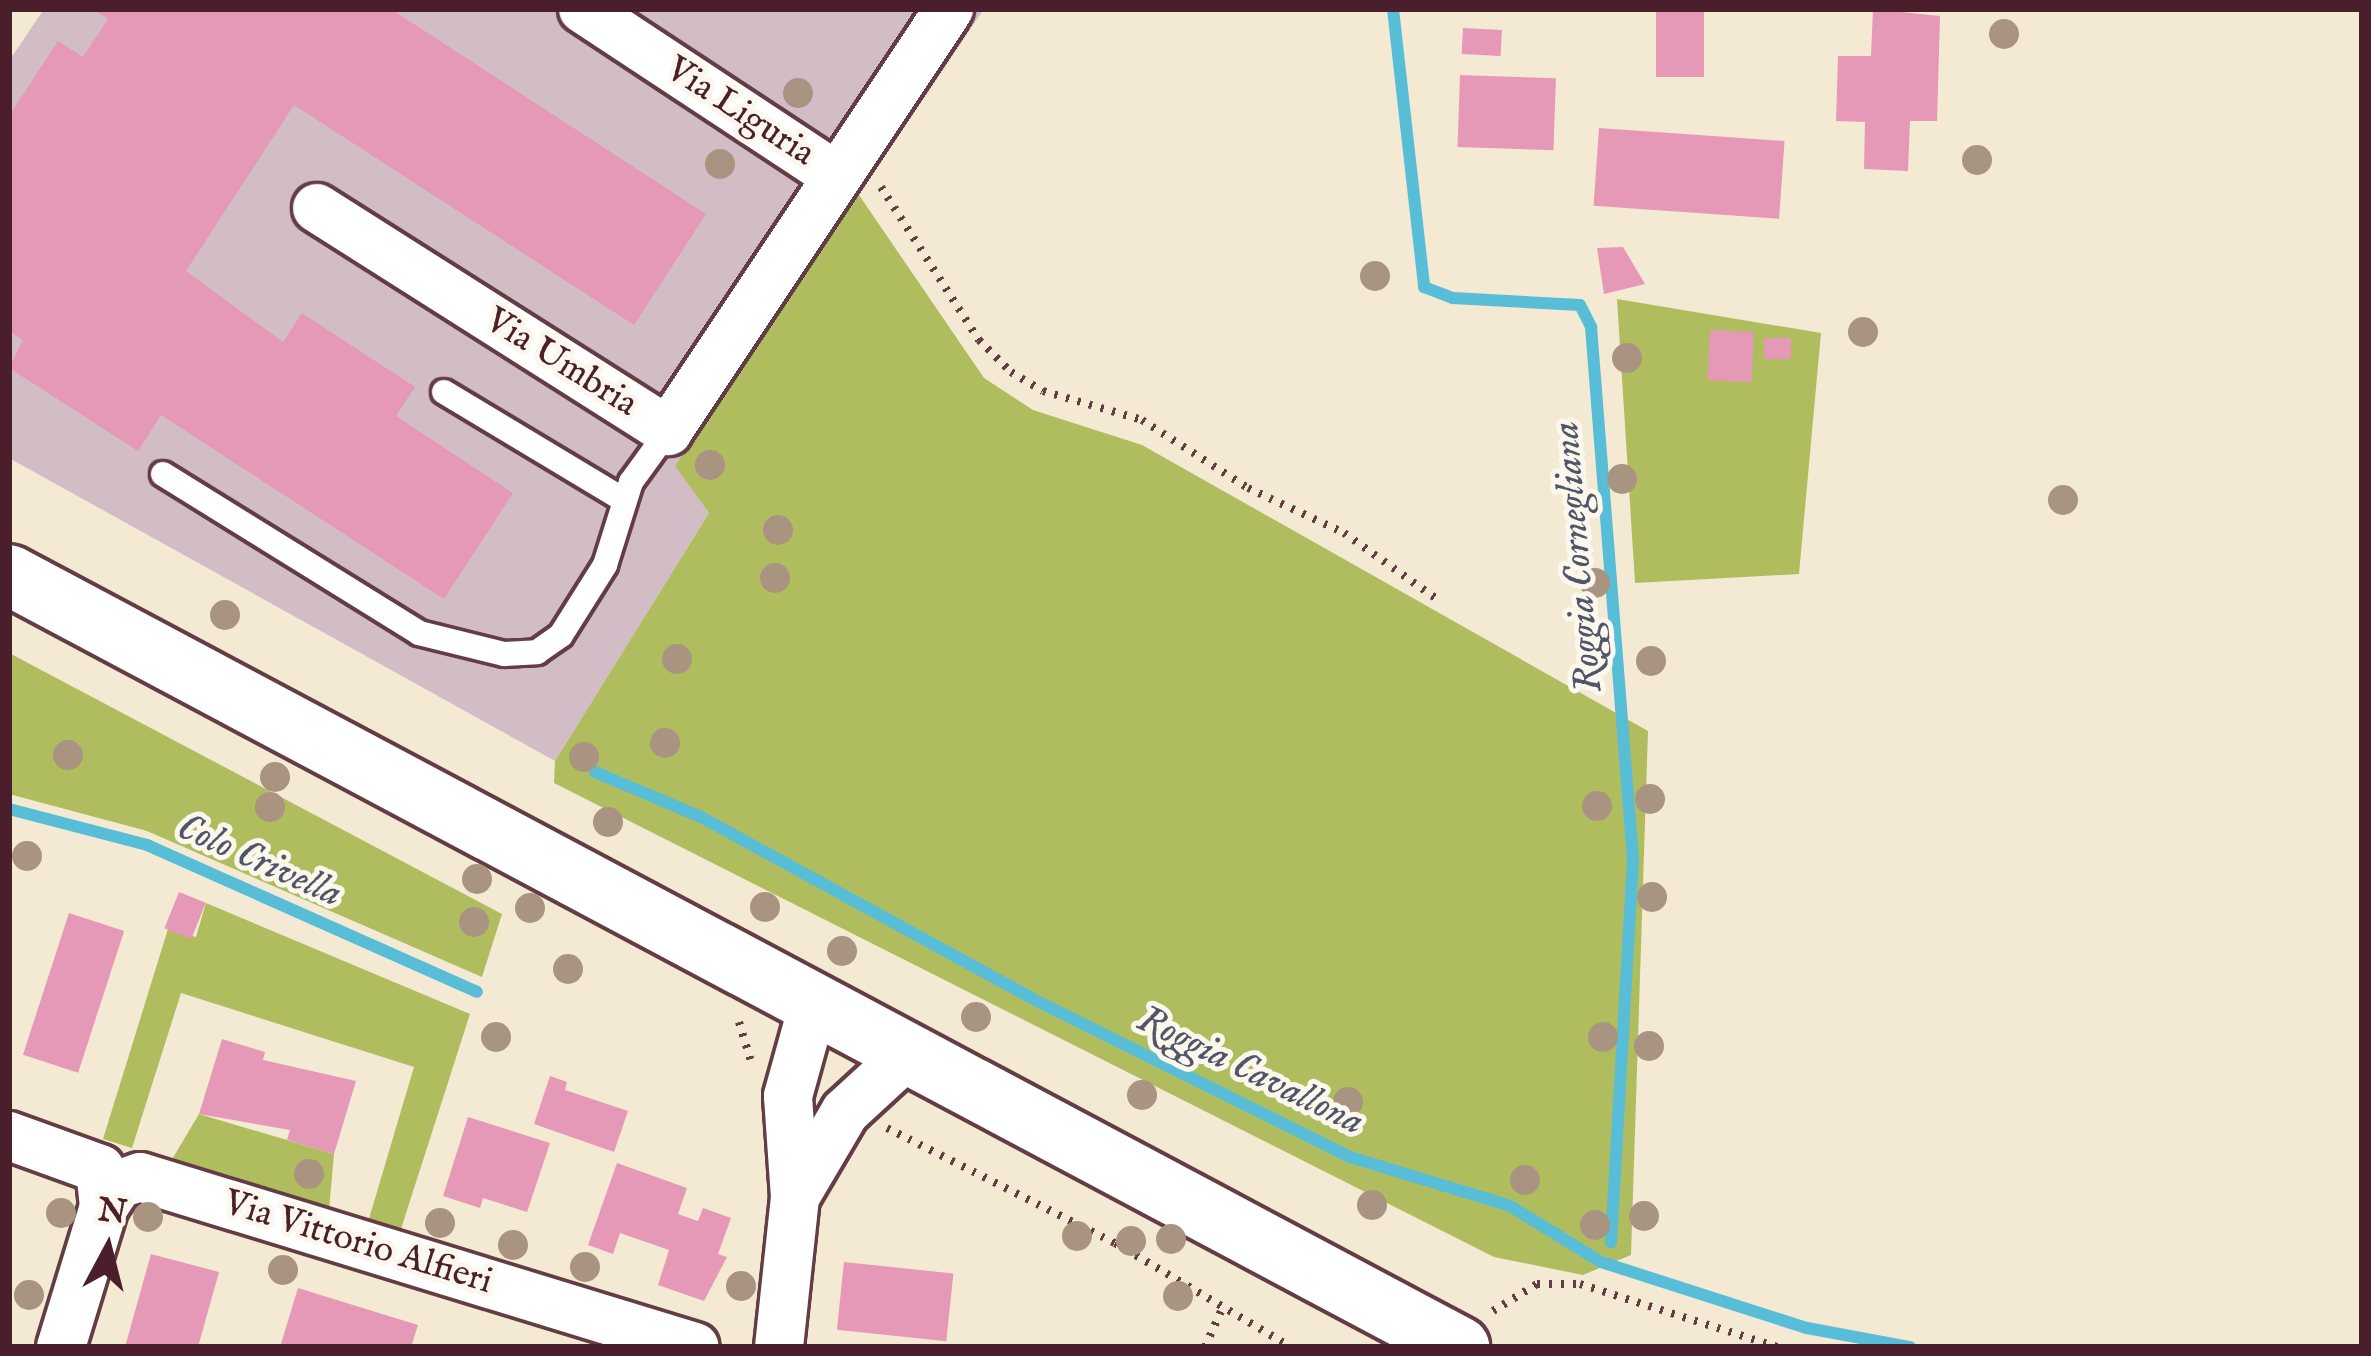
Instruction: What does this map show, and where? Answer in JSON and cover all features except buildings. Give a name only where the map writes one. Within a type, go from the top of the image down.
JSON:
[{"type":"street","name":"Via Liguria","points":[[583,9],[842,167]]},
{"type":"street","name":"Via Umbria","points":[[316,208],[668,431],[949,9]]},
{"type":"street","points":[[9,575],[906,1056],[1474,1332]]},
{"type":"street","points":[[778,1347],[794,1197],[792,1079],[813,1006]]},
{"type":"street","points":[[794,1197],[848,1108],[906,1056]]},
{"type":"street","points":[[9,1136],[100,1169],[104,1206],[61,1347]]},
{"type":"street","name":"Via Vittorio Alfieri","points":[[104,1206],[129,1179],[152,1179],[695,1347]]},
{"type":"lane","points":[[444,392],[624,500]]},
{"type":"lane","points":[[163,474],[419,633],[504,654],[537,652],[561,635],[605,565],[624,500],[668,431]]},
{"type":"path","points":[[842,167],[883,189],[979,340],[1010,372],[1042,391],[1142,420],[1248,488],[1344,533],[1441,602]]},
{"type":"path","points":[[734,1007],[750,1060],[792,1079]]},
{"type":"path","points":[[848,1108],[1114,1243],[1221,1311],[1291,1347]]},
{"type":"path","points":[[1474,1332],[1537,1284],[1580,1284],[1778,1347]]},
{"type":"path","points":[[1204,1347],[1221,1311]]},
{"type":"shaded area","points":[[44,9],[984,9],[676,466],[709,513],[555,761],[9,458],[9,61]]},
{"type":"green space","points":[[859,195],[984,378],[1033,410],[1142,445],[1648,731],[1631,1255],[1583,1275],[1494,1257],[554,783],[555,761],[709,513],[675,466]]},
{"type":"green space","points":[[1617,299],[1821,333],[1799,574],[1635,583]]},
{"type":"green space","points":[[11,654],[502,914],[482,977],[147,831],[9,794]]},
{"type":"green space","points":[[206,903],[470,1014],[400,1232],[368,1222],[414,1067],[181,993],[132,1148],[103,1139],[168,929],[196,937]]},
{"type":"green space","points":[[199,1114],[334,1154],[329,1210],[171,1161]]},
{"type":"waterway","name":"Roggia Cornegliana","points":[[1393,9],[1424,287],[1453,298],[1580,305],[1591,327],[1633,860],[1611,1242]]},
{"type":"waterway","name":"Roggia Cavallona","points":[[595,772],[701,817],[1031,998],[1350,1157],[1510,1206],[1601,1262],[1807,1328],[1910,1347]]},
{"type":"waterway","name":"Colo Crivella","points":[[9,809],[147,845],[477,992]]}]
